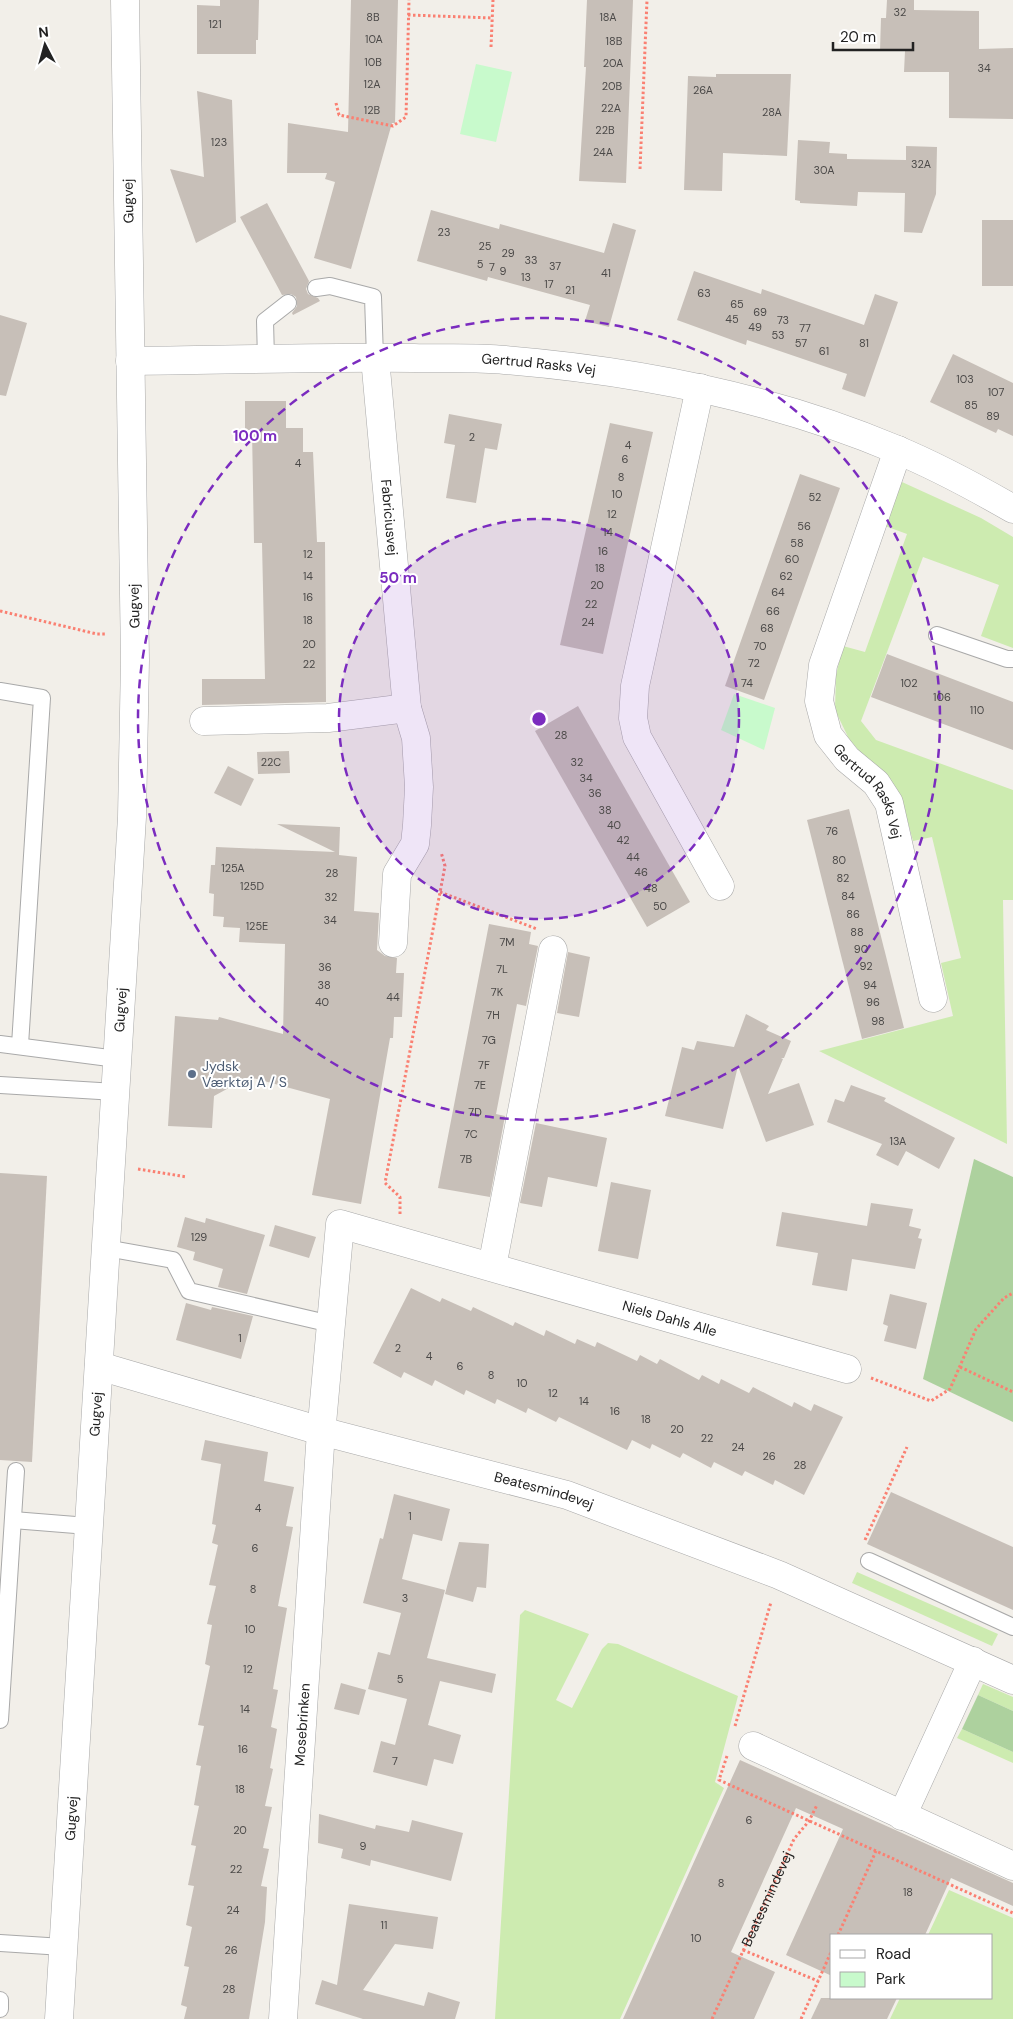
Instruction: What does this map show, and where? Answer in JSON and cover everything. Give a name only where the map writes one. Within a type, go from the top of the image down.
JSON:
[{"type":"street","name":"Gugvej","points":[[59,2019],[132,817],[134,634],[125,0]]},
{"type":"street","name":"Gertrud Rasks Vej","points":[[130,361],[374,358],[503,360],[612,373],[700,388],[782,409],[898,450],[972,486],[1013,509]]},
{"type":"street","name":"Fabriciusvej","points":[[374,358],[407,708],[416,738],[419,787],[415,844],[397,874],[393,943]]},
{"type":"street","points":[[700,388],[635,686],[633,718],[637,737],[720,886]]},
{"type":"street","name":"Gertrud Rasks Vej","points":[[898,450],[822,664],[819,701],[828,735],[847,759],[876,783],[890,803],[933,998]]},
{"type":"street","points":[[204,721],[328,718],[407,708]]},
{"type":"street","points":[[492,1267],[553,950]]},
{"type":"street","name":"Niels Dahls Alle","points":[[321,1431],[340,1224],[847,1369]]},
{"type":"street","name":"Beatesmindevej","points":[[99,1366],[321,1431],[567,1495],[779,1575],[1013,1680]]},
{"type":"street","name":"Mosebrinken","points":[[283,2019],[321,1431]]},
{"type":"street","points":[[902,1816],[973,1661]]},
{"type":"street","points":[[738,1744],[828,1782],[1013,1866]]},
{"type":"lane","points":[[316,288],[330,286],[373,297],[374,358]]},
{"type":"lane","points":[[266,359],[265,321],[288,303]]},
{"type":"lane","points":[[937,635],[1007,659],[1013,658]]},
{"type":"lane","points":[[0,691],[42,698],[20,1045]]},
{"type":"lane","points":[[0,1044],[20,1045],[117,1059]]},
{"type":"lane","points":[[0,1085],[116,1092]]},
{"type":"lane","points":[[106,1248],[173,1260],[189,1291],[332,1324]]},
{"type":"lane","points":[[0,1720],[16,1471]]},
{"type":"lane","points":[[13,1520],[88,1526]]},
{"type":"lane","points":[[869,1562],[1013,1627]]},
{"type":"lane","points":[[0,1943],[63,1947]]},
{"type":"lane","points":[[0,2000],[0,2009]]},
{"type":"path","points":[[336,103],[339,115],[393,126],[406,117],[409,0]]},
{"type":"path","points":[[491,48],[493,0]]},
{"type":"path","points":[[640,169],[647,0]]},
{"type":"path","points":[[408,15],[493,18]]},
{"type":"path","points":[[0,611],[97,634],[134,634]]},
{"type":"path","points":[[396,1240],[402,1204],[400,1197],[385,1183],[445,866],[440,847],[417,825]]},
{"type":"path","points":[[440,892],[536,926],[553,950]]},
{"type":"path","points":[[111,1164],[187,1177]]},
{"type":"path","points":[[847,1369],[932,1400],[950,1389],[976,1329],[1004,1298],[1013,1293]]},
{"type":"path","points":[[960,1367],[1013,1392]]},
{"type":"path","points":[[869,1562],[863,1546],[907,1447]]},
{"type":"path","points":[[779,1575],[738,1744],[719,1780],[1013,1913]]},
{"type":"path","name":"Beatesmindevej","points":[[712,2019],[794,1839],[809,1821],[828,1782]]},
{"type":"path","points":[[838,1934],[876,1851]]},
{"type":"path","points":[[744,1950],[818,1981]]},
{"type":"path","points":[[800,2019],[830,1954]]},
{"type":"green space","points":[[476,64],[512,72],[496,142],[460,134]]},
{"type":"green space","points":[[902,482],[981,518],[1013,537],[1013,648],[981,636],[999,585],[923,557],[861,721],[876,740],[1013,790],[1013,900],[1003,900],[1007,1144],[819,1051],[953,1016],[941,963],[961,958],[932,837],[913,841],[902,801],[849,739],[835,710],[836,675],[843,646],[865,652],[907,534],[885,526]]},
{"type":"green space","points":[[734,694],[775,708],[764,750],[721,730]]},
{"type":"green space","points":[[974,1159],[1013,1177],[1013,1422],[923,1379]]},
{"type":"green space","points":[[857,1572],[998,1634],[992,1646],[852,1583]]},
{"type":"green space","points":[[525,1610],[589,1634],[556,1700],[572,1708],[602,1649],[608,1643],[618,1644],[738,1696],[715,1782],[724,1788],[620,2019],[495,2019],[520,1615]]},
{"type":"green space","points":[[983,1684],[1013,1697],[1013,1711],[978,1695]]},
{"type":"green space","points":[[978,1695],[1013,1711],[1013,1752],[962,1729]]},
{"type":"green space","points":[[962,1729],[1013,1752],[1013,1763],[957,1738]]},
{"type":"green space","points":[[949,1890],[1013,1918],[1013,2019],[890,2019],[900,1999],[993,1999],[993,1934],[928,1934]]},
{"type":"building","points":[[220,0],[259,0],[256,54],[197,54],[197,5],[220,6]]},
{"type":"building","points":[[351,0],[398,0],[395,123],[392,123],[351,269],[314,258],[335,182],[325,179],[327,173],[287,173],[288,123],[348,132]]},
{"type":"building","points":[[587,0],[633,0],[626,183],[579,181],[586,67],[584,67]]},
{"type":"building","points":[[887,0],[914,0],[914,10],[979,11],[979,49],[1013,48],[1013,119],[949,118],[949,72],[904,72],[905,51],[880,51],[881,18],[886,18]]},
{"type":"building","points":[[716,74],[791,74],[787,156],[723,153],[722,191],[684,190],[688,76],[716,77]]},
{"type":"building","points":[[197,91],[232,100],[236,222],[196,243],[170,169],[204,177]]},
{"type":"building","points":[[798,140],[830,142],[829,153],[847,154],[847,159],[906,160],[906,146],[937,147],[936,194],[922,233],[904,232],[905,193],[858,192],[857,206],[800,203],[800,201],[795,200]]},
{"type":"building","points":[[267,203],[309,281],[306,289],[308,294],[318,298],[320,301],[293,315],[292,313],[297,306],[296,297],[291,294],[282,295],[240,217]]},
{"type":"building","points":[[431,210],[499,229],[500,224],[604,253],[613,223],[636,230],[609,327],[585,321],[590,305],[488,277],[487,281],[417,261]]},
{"type":"building","points":[[982,220],[1013,220],[1013,286],[982,286]]},
{"type":"building","points":[[694,271],[761,294],[762,289],[864,325],[875,294],[898,302],[865,397],[842,389],[847,374],[747,340],[746,345],[677,320]]},
{"type":"building","points":[[0,315],[27,323],[6,396],[0,395]]},
{"type":"building","points":[[953,354],[1013,383],[1013,436],[998,429],[996,433],[930,402]]},
{"type":"building","points":[[245,401],[286,401],[286,428],[303,428],[303,452],[313,452],[317,542],[325,542],[326,702],[202,705],[202,679],[265,679],[262,543],[254,543],[252,430],[245,430]]},
{"type":"building","points":[[449,414],[502,424],[497,450],[485,448],[476,503],[446,498],[455,445],[444,443]]},
{"type":"building","points":[[610,423],[653,432],[603,654],[560,645]]},
{"type":"building","points":[[800,474],[840,488],[764,700],[725,686]]},
{"type":"building","points":[[887,654],[1013,702],[1013,750],[871,697]]},
{"type":"building","points":[[578,706],[690,902],[647,927],[535,731]]},
{"type":"building","points":[[289,751],[290,773],[258,774],[257,752]]},
{"type":"building","points":[[228,766],[254,779],[241,806],[214,793]]},
{"type":"building","points":[[849,809],[904,1028],[862,1039],[807,820]]},
{"type":"building","points":[[277,824],[340,827],[339,855],[357,857],[354,911],[379,913],[377,950],[385,956],[397,958],[396,973],[404,973],[402,1017],[394,1017],[393,1038],[390,1038],[361,1204],[312,1195],[330,1099],[249,1077],[214,1096],[212,1128],[168,1126],[175,1016],[218,1020],[219,1017],[283,1034],[285,944],[239,942],[240,928],[223,927],[224,917],[213,916],[214,894],[209,893],[211,865],[215,865],[216,847],[335,852]]},
{"type":"building","points":[[489,924],[531,932],[529,944],[538,946],[526,1006],[517,1004],[496,1114],[505,1116],[490,1197],[438,1188]]},
{"type":"building","points":[[568,952],[590,957],[579,1017],[557,1013]]},
{"type":"building","points":[[746,1014],[769,1026],[766,1030],[791,1041],[784,1058],[781,1058],[783,1059],[768,1094],[799,1083],[814,1125],[766,1142],[738,1066],[723,1129],[665,1116],[682,1047],[694,1050],[697,1041],[734,1047]]},
{"type":"building","points":[[851,1085],[886,1098],[884,1101],[955,1138],[939,1169],[906,1151],[898,1166],[876,1155],[882,1144],[827,1122],[835,1099],[844,1102]]},
{"type":"building","points":[[536,1123],[607,1138],[597,1187],[548,1177],[542,1207],[520,1203]]},
{"type":"building","points":[[0,1173],[47,1176],[32,1462],[0,1460]]},
{"type":"building","points":[[611,1182],[651,1190],[638,1259],[598,1251]]},
{"type":"building","points":[[871,1203],[913,1209],[909,1226],[921,1229],[918,1238],[922,1239],[915,1269],[852,1259],[847,1291],[812,1285],[818,1253],[776,1246],[782,1212],[867,1226]]},
{"type":"building","points":[[185,1217],[205,1223],[206,1218],[265,1235],[247,1294],[218,1287],[223,1269],[193,1260],[195,1252],[177,1247]]},
{"type":"building","points":[[275,1225],[316,1237],[309,1258],[269,1246]]},
{"type":"building","points":[[411,1288],[440,1302],[442,1298],[471,1311],[473,1307],[513,1326],[515,1322],[544,1336],[546,1330],[575,1344],[577,1339],[595,1347],[597,1342],[637,1361],[640,1355],[657,1364],[660,1359],[699,1380],[702,1375],[719,1384],[721,1379],[749,1393],[753,1387],[792,1407],[794,1402],[811,1411],[814,1404],[843,1417],[804,1495],[775,1480],[773,1485],[745,1471],[742,1476],[714,1462],[711,1468],[683,1453],[680,1458],[652,1444],[650,1449],[632,1440],[627,1450],[559,1417],[556,1422],[528,1408],[526,1413],[497,1399],[495,1404],[466,1390],[464,1395],[435,1380],[432,1386],[404,1372],[401,1378],[373,1363]]},
{"type":"building","points":[[890,1294],[927,1303],[916,1349],[884,1341],[888,1326],[883,1324]]},
{"type":"building","points":[[186,1303],[211,1310],[212,1307],[253,1316],[241,1359],[176,1340]]},
{"type":"building","points":[[205,1440],[268,1452],[264,1481],[294,1487],[286,1526],[293,1527],[278,1606],[287,1608],[273,1689],[278,1690],[271,1727],[277,1729],[270,1768],[273,1769],[265,1806],[272,1807],[263,1848],[269,1849],[261,1886],[267,1887],[265,1922],[249,2019],[184,2019],[187,2007],[181,2005],[189,1967],[184,1966],[192,1927],[186,1925],[194,1886],[188,1885],[196,1846],[191,1845],[199,1806],[194,1805],[201,1766],[196,1765],[204,1726],[198,1725],[210,1666],[205,1664],[212,1625],[207,1624],[216,1586],[209,1585],[218,1545],[212,1543],[216,1525],[212,1524],[221,1464],[201,1460]]},
{"type":"building","points":[[891,1492],[1013,1547],[1013,1610],[867,1544]]},
{"type":"building","points":[[394,1494],[450,1509],[442,1541],[413,1534],[402,1579],[445,1590],[427,1658],[496,1674],[492,1693],[440,1681],[428,1725],[461,1735],[453,1764],[434,1759],[427,1786],[373,1772],[381,1741],[395,1745],[407,1699],[368,1689],[378,1652],[390,1655],[401,1613],[363,1603],[380,1538],[383,1539]]},
{"type":"building","points":[[459,1542],[489,1544],[486,1588],[477,1587],[473,1602],[445,1594]]},
{"type":"building","points":[[341,1683],[366,1690],[359,1715],[334,1709]]},
{"type":"building","points":[[740,1760],[1013,1883],[1013,1906],[951,1878],[925,1934],[830,1934],[830,1975],[786,1955],[843,1829],[796,1808],[731,1952],[775,1972],[754,2019],[623,2019]]},
{"type":"building","points":[[319,1814],[375,1829],[376,1825],[409,1832],[412,1820],[463,1833],[451,1881],[371,1860],[370,1866],[341,1858],[343,1849],[318,1843]]},
{"type":"building","points":[[349,1904],[438,1917],[433,1949],[395,1944],[363,1990],[424,2006],[428,1992],[460,2002],[455,2019],[363,2019],[315,2004],[322,1980],[337,1985]]},
{"type":"building","points":[[821,1998],[897,1999],[887,2019],[811,2019]]},
{"type":"place","name":"Jydsk Værktøj A / S","points":[[192,1074]]}]
